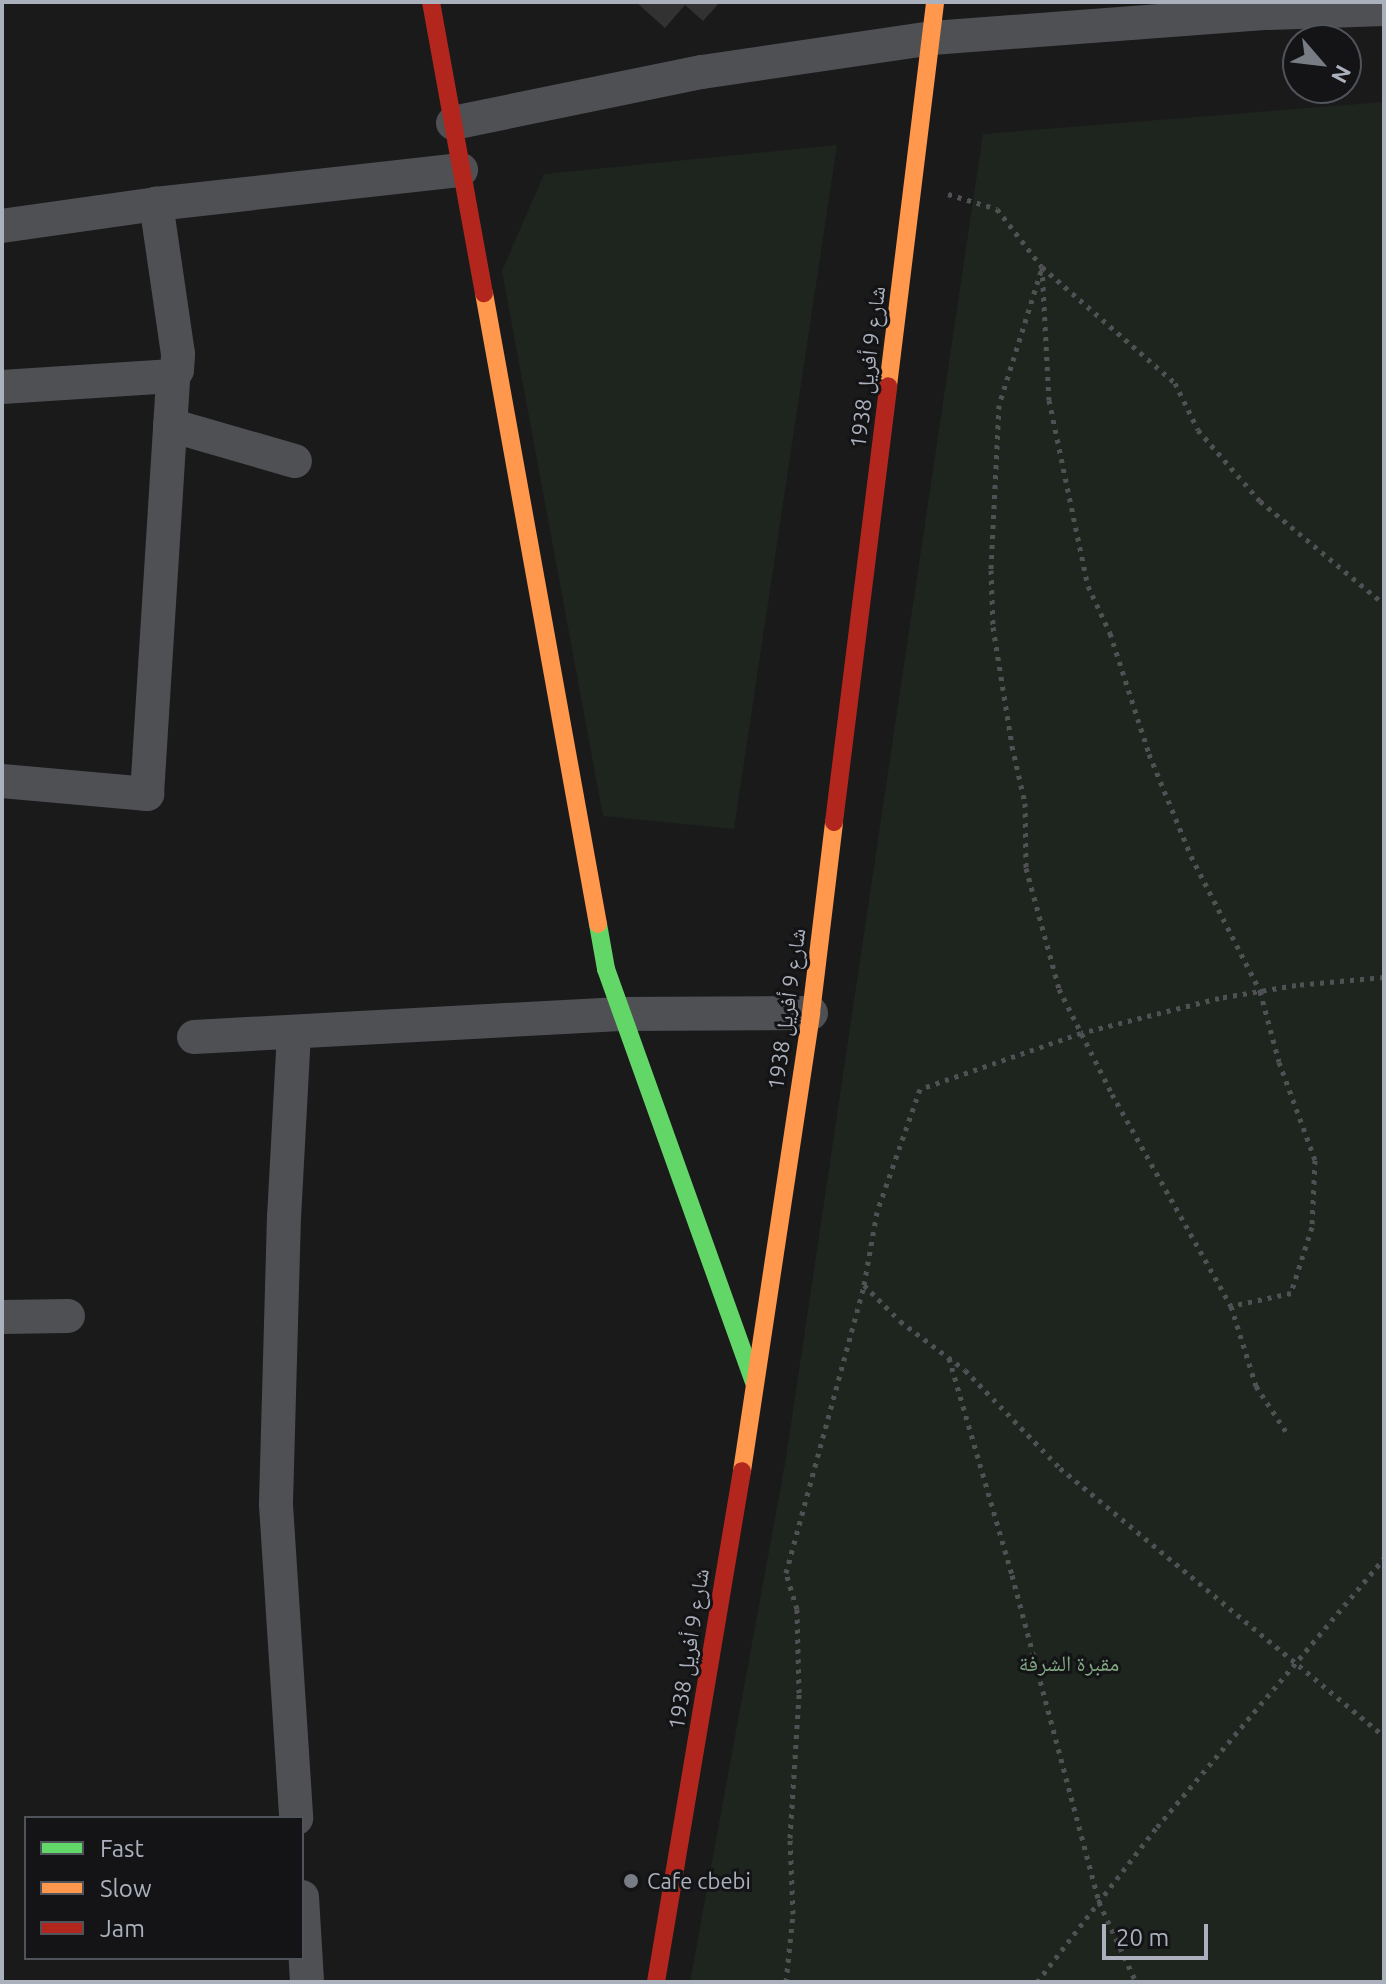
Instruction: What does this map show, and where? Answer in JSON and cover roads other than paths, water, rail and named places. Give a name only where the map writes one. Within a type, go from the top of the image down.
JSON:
[{"type":"street","points":[[431,2],[606,969],[756,1387]]},
{"type":"street","name":"شارع 9 أفريل 1938","points":[[656,1982],[756,1387],[811,1013],[935,2]]},
{"type":"street","points":[[453,123],[702,72],[932,38],[1267,13],[1384,9]]},
{"type":"street","points":[[2,226],[156,204],[461,170]]},
{"type":"street","points":[[2,781],[147,794],[173,376],[177,370],[178,354],[156,204]]},
{"type":"street","points":[[2,387],[173,376]]},
{"type":"street","points":[[170,425],[295,461]]},
{"type":"street","points":[[194,1037],[620,1014],[811,1013]]},
{"type":"street","points":[[294,1033],[284,1216],[276,1505],[296,1816]]},
{"type":"street","points":[[2,1317],[68,1316]]},
{"type":"street","points":[[304,1931],[307,1982]]},
{"type":"place","name":"Cafe cbebi","points":[[631,1881]]},
{"type":"park label","name":"مقبرة الشرفة","points":[[1069,1663]]}]
